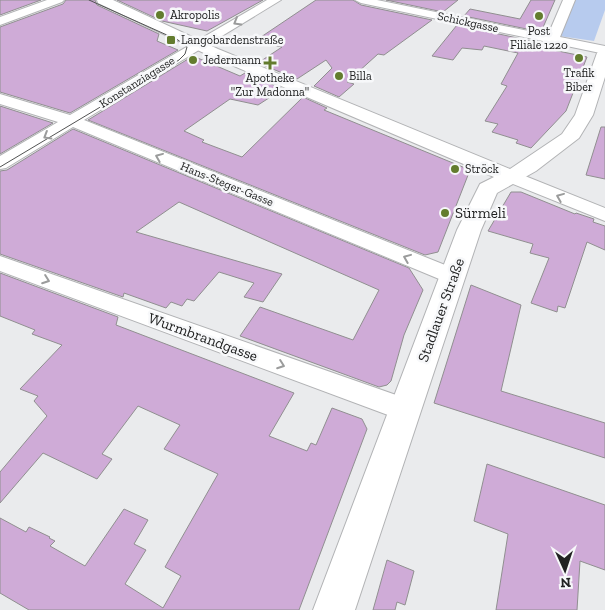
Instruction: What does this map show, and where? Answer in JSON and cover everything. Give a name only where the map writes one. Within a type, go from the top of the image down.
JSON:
[{"type":"street","points":[[0,21],[58,0]]},
{"type":"street","points":[[103,0],[198,44],[605,215]]},
{"type":"street","name":"Konstanziagasse","points":[[0,164],[198,44],[275,0]]},
{"type":"street","name":"Schickgasse","points":[[362,0],[552,40],[605,54]]},
{"type":"street","points":[[552,40],[569,0]]},
{"type":"street","name":"Stadlauer Straße","points":[[334,610],[452,276],[469,230],[488,189],[529,167],[569,138],[584,115],[605,54]]},
{"type":"street","name":"Hans-Steger-Gasse","points":[[0,99],[72,121],[452,276]]},
{"type":"street","name":"Wurmbrandgasse","points":[[0,263],[406,410]]},
{"type":"shaded area","points":[[573,0],[605,0],[605,10],[594,41],[559,36]]},
{"type":"building","points":[[0,0],[41,0],[0,15]]},
{"type":"building","points":[[66,0],[95,0],[97,5],[159,34],[157,41],[178,50],[70,113],[0,92],[0,27],[63,4]]},
{"type":"building","points":[[117,0],[263,0],[207,31],[162,21]]},
{"type":"building","points":[[316,0],[353,0],[361,5],[432,20],[384,55],[378,54],[347,82],[354,84],[339,97],[314,86],[332,68],[326,60],[297,79],[258,63],[282,47],[255,41]]},
{"type":"building","points":[[386,0],[458,0],[443,12]]},
{"type":"building","points":[[531,0],[555,0],[541,32],[464,16],[470,9],[520,19]]},
{"type":"building","points":[[457,25],[536,42],[534,46],[587,57],[566,111],[531,148],[516,143],[518,140],[492,132],[498,124],[485,121],[507,86],[501,84],[518,53],[484,46],[482,50],[462,48],[453,60],[432,56]]},
{"type":"building","points":[[193,56],[240,76],[245,73],[283,89],[258,105],[230,99],[184,131],[204,140],[202,142],[242,157],[303,97],[327,108],[324,110],[470,170],[438,252],[425,255],[88,120]]},
{"type":"building","points":[[0,106],[53,123],[0,154]]},
{"type":"building","points":[[601,127],[605,127],[605,179],[586,175]]},
{"type":"building","points":[[73,129],[409,268],[423,290],[404,335],[391,381],[387,385],[379,387],[240,336],[260,307],[353,340],[379,290],[179,202],[136,232],[282,274],[263,302],[244,297],[254,283],[219,272],[194,301],[187,299],[182,306],[171,302],[166,308],[124,293],[123,297],[0,254],[0,171],[7,170]]},
{"type":"building","points":[[511,192],[521,192],[575,214],[594,219],[593,222],[605,226],[605,250],[587,242],[565,308],[558,306],[557,312],[531,303],[549,258],[530,253],[533,244],[488,231]]},
{"type":"building","points":[[0,273],[118,317],[116,325],[294,393],[269,436],[307,451],[311,443],[316,445],[332,408],[362,419],[367,429],[299,610],[29,610],[0,593],[0,518],[26,532],[29,527],[50,537],[55,541],[50,546],[85,566],[124,509],[148,520],[134,544],[146,550],[125,584],[163,608],[181,576],[165,567],[218,474],[164,449],[180,425],[138,406],[102,454],[112,459],[97,479],[43,453],[0,503],[0,472],[47,416],[34,401],[38,396],[20,389],[62,345],[32,334],[35,330],[0,316]]},
{"type":"building","points":[[471,285],[521,305],[501,391],[605,423],[605,458],[434,403]]},
{"type":"building","points":[[487,464],[605,505],[605,570],[580,561],[577,610],[496,610],[508,534],[474,521]]},
{"type":"building","points":[[387,560],[414,571],[405,605],[397,602],[395,610],[373,610]]},
{"type":"tram line","points":[[0,167],[179,60],[185,54],[187,47],[178,40],[89,0]]},
{"type":"place","name":"Akropolis","points":[[160,15]]},
{"type":"place","name":"Post Filiale 1220","points":[[539,16]]},
{"type":"place","name":"Langobardenstraße","points":[[171,40]]},
{"type":"place","name":"Trafik Biber","points":[[579,58]]},
{"type":"place","name":"Jedermann","points":[[193,60]]},
{"type":"place","name":"Apotheke \"Zur Madonna\"","points":[[270,63]]},
{"type":"place","name":"Billa","points":[[339,76]]},
{"type":"place","name":"Ströck","points":[[455,169]]},
{"type":"place","name":"Sürmeli","points":[[445,213]]}]
